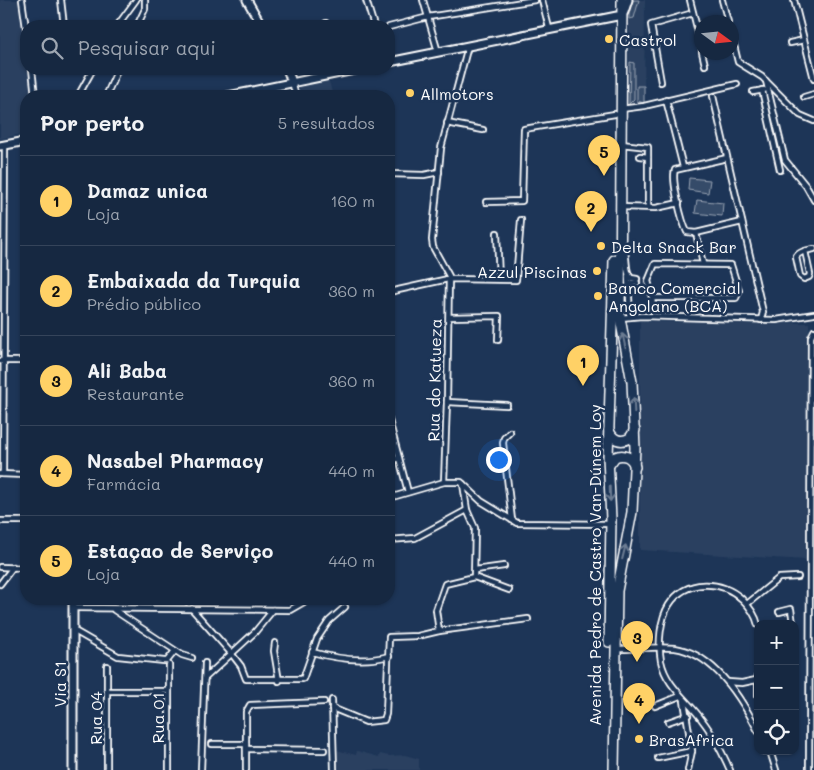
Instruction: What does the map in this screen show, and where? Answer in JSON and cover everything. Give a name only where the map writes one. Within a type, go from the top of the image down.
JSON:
[{"type":"highway","name":"Avenida Pedro de Castro Van-Dúnem Loy","points":[[608,770],[611,524],[608,427],[613,333],[618,111],[619,17],[617,0]]},
{"type":"highway","name":"Avenida Pedro de Castro Van-Dúnem Loy","points":[[619,17],[622,0]]},
{"type":"highway","name":"Avenida Pedro de Castro Van-Dúnem Loy","points":[[614,770],[615,649],[618,582],[630,526],[635,467],[632,382],[624,315],[619,244],[621,144],[618,111]]},
{"type":"highway","points":[[608,427],[612,437],[622,441],[631,437],[635,427]]},
{"type":"highway","points":[[609,468],[611,460],[621,455],[630,458],[635,467]]},
{"type":"street","points":[[22,0],[25,20]]},
{"type":"street","points":[[61,0],[63,20]]},
{"type":"street","points":[[121,20],[136,0]]},
{"type":"street","points":[[140,20],[145,9],[145,0]]},
{"type":"street","points":[[247,0],[259,20]]},
{"type":"street","points":[[366,0],[372,20]]},
{"type":"street","points":[[422,0],[438,52]]},
{"type":"street","points":[[492,0],[493,6]]},
{"type":"street","points":[[395,25],[428,17],[535,0]]},
{"type":"street","points":[[542,0],[549,28]]},
{"type":"street","points":[[395,61],[549,28],[619,17],[628,0]]},
{"type":"street","points":[[690,0],[694,17]]},
{"type":"street","points":[[722,0],[726,15]]},
{"type":"street","points":[[794,0],[814,79]]},
{"type":"street","points":[[661,82],[651,25],[693,13]]},
{"type":"street","points":[[790,43],[804,40]]},
{"type":"street","name":"Rua do Katueza","points":[[444,482],[449,317],[448,279],[432,240],[439,172],[447,122],[468,44]]},
{"type":"street","points":[[704,60],[705,65]]},
{"type":"street","points":[[738,60],[766,81],[794,111],[814,121]]},
{"type":"street","points":[[33,75],[34,90]]},
{"type":"street","points":[[81,90],[90,75]]},
{"type":"street","points":[[109,90],[115,75]]},
{"type":"street","points":[[289,75],[294,90]]},
{"type":"street","points":[[255,90],[328,75]]},
{"type":"street","points":[[766,81],[765,90],[780,170]]},
{"type":"street","points":[[486,202],[522,201],[524,129],[618,111],[737,84]]},
{"type":"street","points":[[753,92],[765,90]]},
{"type":"street","points":[[765,90],[784,160],[806,186],[814,200]]},
{"type":"street","points":[[804,96],[814,94]]},
{"type":"street","points":[[713,96],[763,312],[761,320]]},
{"type":"street","points":[[666,100],[683,167]]},
{"type":"street","points":[[447,122],[482,130]]},
{"type":"street","points":[[20,142],[3,146],[2,412],[2,474],[20,475]]},
{"type":"street","points":[[621,144],[645,145],[649,150],[648,207]]},
{"type":"street","points":[[640,156],[648,156]]},
{"type":"street","points":[[727,158],[675,170],[673,173],[679,203],[687,232],[696,233],[742,222]]},
{"type":"street","points":[[395,174],[424,175],[439,172]]},
{"type":"street","points":[[620,207],[648,207],[679,203]]},
{"type":"street","points":[[395,291],[448,279],[516,280],[521,220]]},
{"type":"street","points":[[497,233],[499,279]]},
{"type":"street","points":[[696,233],[703,264]]},
{"type":"street","points":[[619,244],[626,252],[628,274],[624,315]]},
{"type":"street","points":[[805,251],[810,274],[808,278],[804,279],[800,276],[796,259],[798,254],[805,251],[814,249]]},
{"type":"street","points":[[653,298],[736,298],[739,290],[731,265],[655,264],[648,281],[653,298],[653,310]]},
{"type":"street","points":[[624,315],[628,289],[630,284],[637,281],[628,274]]},
{"type":"street","points":[[624,315],[776,320],[814,314]]},
{"type":"street","points":[[449,317],[499,316],[498,340]]},
{"type":"street","points":[[809,770],[812,646],[813,374],[811,337],[814,331]]},
{"type":"street","points":[[3,361],[20,361]]},
{"type":"street","points":[[447,402],[507,405]]},
{"type":"street","points":[[510,432],[504,438],[503,443],[512,520]]},
{"type":"street","points":[[395,443],[408,492]]},
{"type":"street","points":[[395,459],[399,458]]},
{"type":"street","points":[[395,496],[444,482],[463,483],[481,501],[522,524],[611,524]]},
{"type":"street","points":[[463,483],[468,510],[475,528],[474,577]]},
{"type":"street","points":[[395,540],[415,538],[468,510]]},
{"type":"street","points":[[0,521],[20,521]]},
{"type":"street","points":[[475,570],[504,566]]},
{"type":"street","points":[[0,567],[20,568]]},
{"type":"street","points":[[0,584],[13,567]]},
{"type":"street","points":[[438,630],[436,610],[445,584],[474,577],[509,590]]},
{"type":"street","points":[[747,604],[779,578],[798,578]]},
{"type":"street","points":[[728,770],[715,739],[666,675],[660,648],[665,613],[669,604],[676,597],[693,587],[706,584],[719,585],[732,590],[747,604],[755,620]]},
{"type":"street","points":[[72,608],[113,610],[290,610],[299,605]]},
{"type":"street","points":[[192,609],[231,653],[241,666],[246,679],[302,680],[305,677],[312,652],[323,629],[344,607]]},
{"type":"street","name":"Via S1","points":[[72,608],[73,770]]},
{"type":"street","points":[[779,612],[791,609],[792,620]]},
{"type":"street","points":[[113,610],[175,651],[192,658]]},
{"type":"street","points":[[205,678],[255,632],[273,610]]},
{"type":"street","points":[[332,708],[366,722],[384,720],[386,714],[388,638],[418,636],[438,630],[528,618]]},
{"type":"street","points":[[73,630],[122,658],[164,661],[175,651]]},
{"type":"street","points":[[275,643],[274,651],[279,680]]},
{"type":"street","points":[[615,649],[676,648],[698,656],[728,682],[740,697],[754,723]]},
{"type":"street","points":[[312,652],[327,656],[374,660],[388,656]]},
{"type":"street","points":[[201,770],[205,663]]},
{"type":"street","name":"Rua 01","points":[[169,665],[169,770]]},
{"type":"street","name":"Rua 04","points":[[107,666],[107,770]]},
{"type":"street","points":[[728,682],[742,683],[754,680]]},
{"type":"street","points":[[107,691],[169,691]]},
{"type":"street","points":[[655,706],[682,698]]},
{"type":"street","points":[[682,698],[688,715],[692,751],[688,770]]},
{"type":"street","points":[[332,700],[334,770]]},
{"type":"street","points":[[246,770],[246,712],[250,705],[324,702]]},
{"type":"street","points":[[668,722],[688,715]]},
{"type":"street","points":[[212,744],[324,750]]},
{"type":"street","points":[[658,758],[692,751]]},
{"type":"street","points":[[771,755],[776,770]]},
{"type":"shaded area","points":[[0,0],[20,0],[22,20],[20,20],[20,75],[30,75],[32,90],[20,90],[20,134],[0,139]]},
{"type":"shaded area","points":[[633,0],[645,0],[644,103],[628,105],[629,8]]},
{"type":"shaded area","points":[[633,0],[639,0],[634,18],[629,19],[629,8]]},
{"type":"shaded area","points":[[630,62],[634,63],[634,99],[629,104]]},
{"type":"shaded area","points":[[328,78],[331,90],[299,90],[298,87],[301,84]]},
{"type":"shaded area","points":[[637,86],[644,86],[644,103],[637,101]]},
{"type":"shaded area","points":[[689,178],[710,180],[708,193],[688,190]]},
{"type":"shaded area","points":[[697,200],[723,203],[722,216],[695,213]]},
{"type":"shaded area","points":[[640,321],[809,323],[807,560],[640,550]]},
{"type":"shaded area","points":[[336,750],[356,755],[357,751],[379,757],[380,754],[389,756],[405,755],[419,759],[419,770],[337,770]]},
{"type":"tunnel","points":[[637,279],[646,279]]},
{"type":"tunnel","points":[[637,283],[646,283]]},
{"type":"place","name":"Castrol","points":[[609,39]]},
{"type":"place","name":"Allmotors","points":[[410,93]]},
{"type":"place","name":"Estaçao de Serviço","points":[[604,176]]},
{"type":"place","name":"Embaixada da Turquia","points":[[591,232]]},
{"type":"place","name":"Delta Snack Bar","points":[[601,246]]},
{"type":"place","name":"Azzul Piscinas","points":[[597,271]]},
{"type":"place","name":"Banco Comercial Angolano (BCA)","points":[[598,296]]},
{"type":"place","name":"Damaz unica","points":[[583,386]]},
{"type":"place","name":"Ali Baba","points":[[637,662]]},
{"type":"place","name":"Nasabel Pharmacy","points":[[639,724]]},
{"type":"place","name":"BrasAfrica","points":[[639,739]]}]
